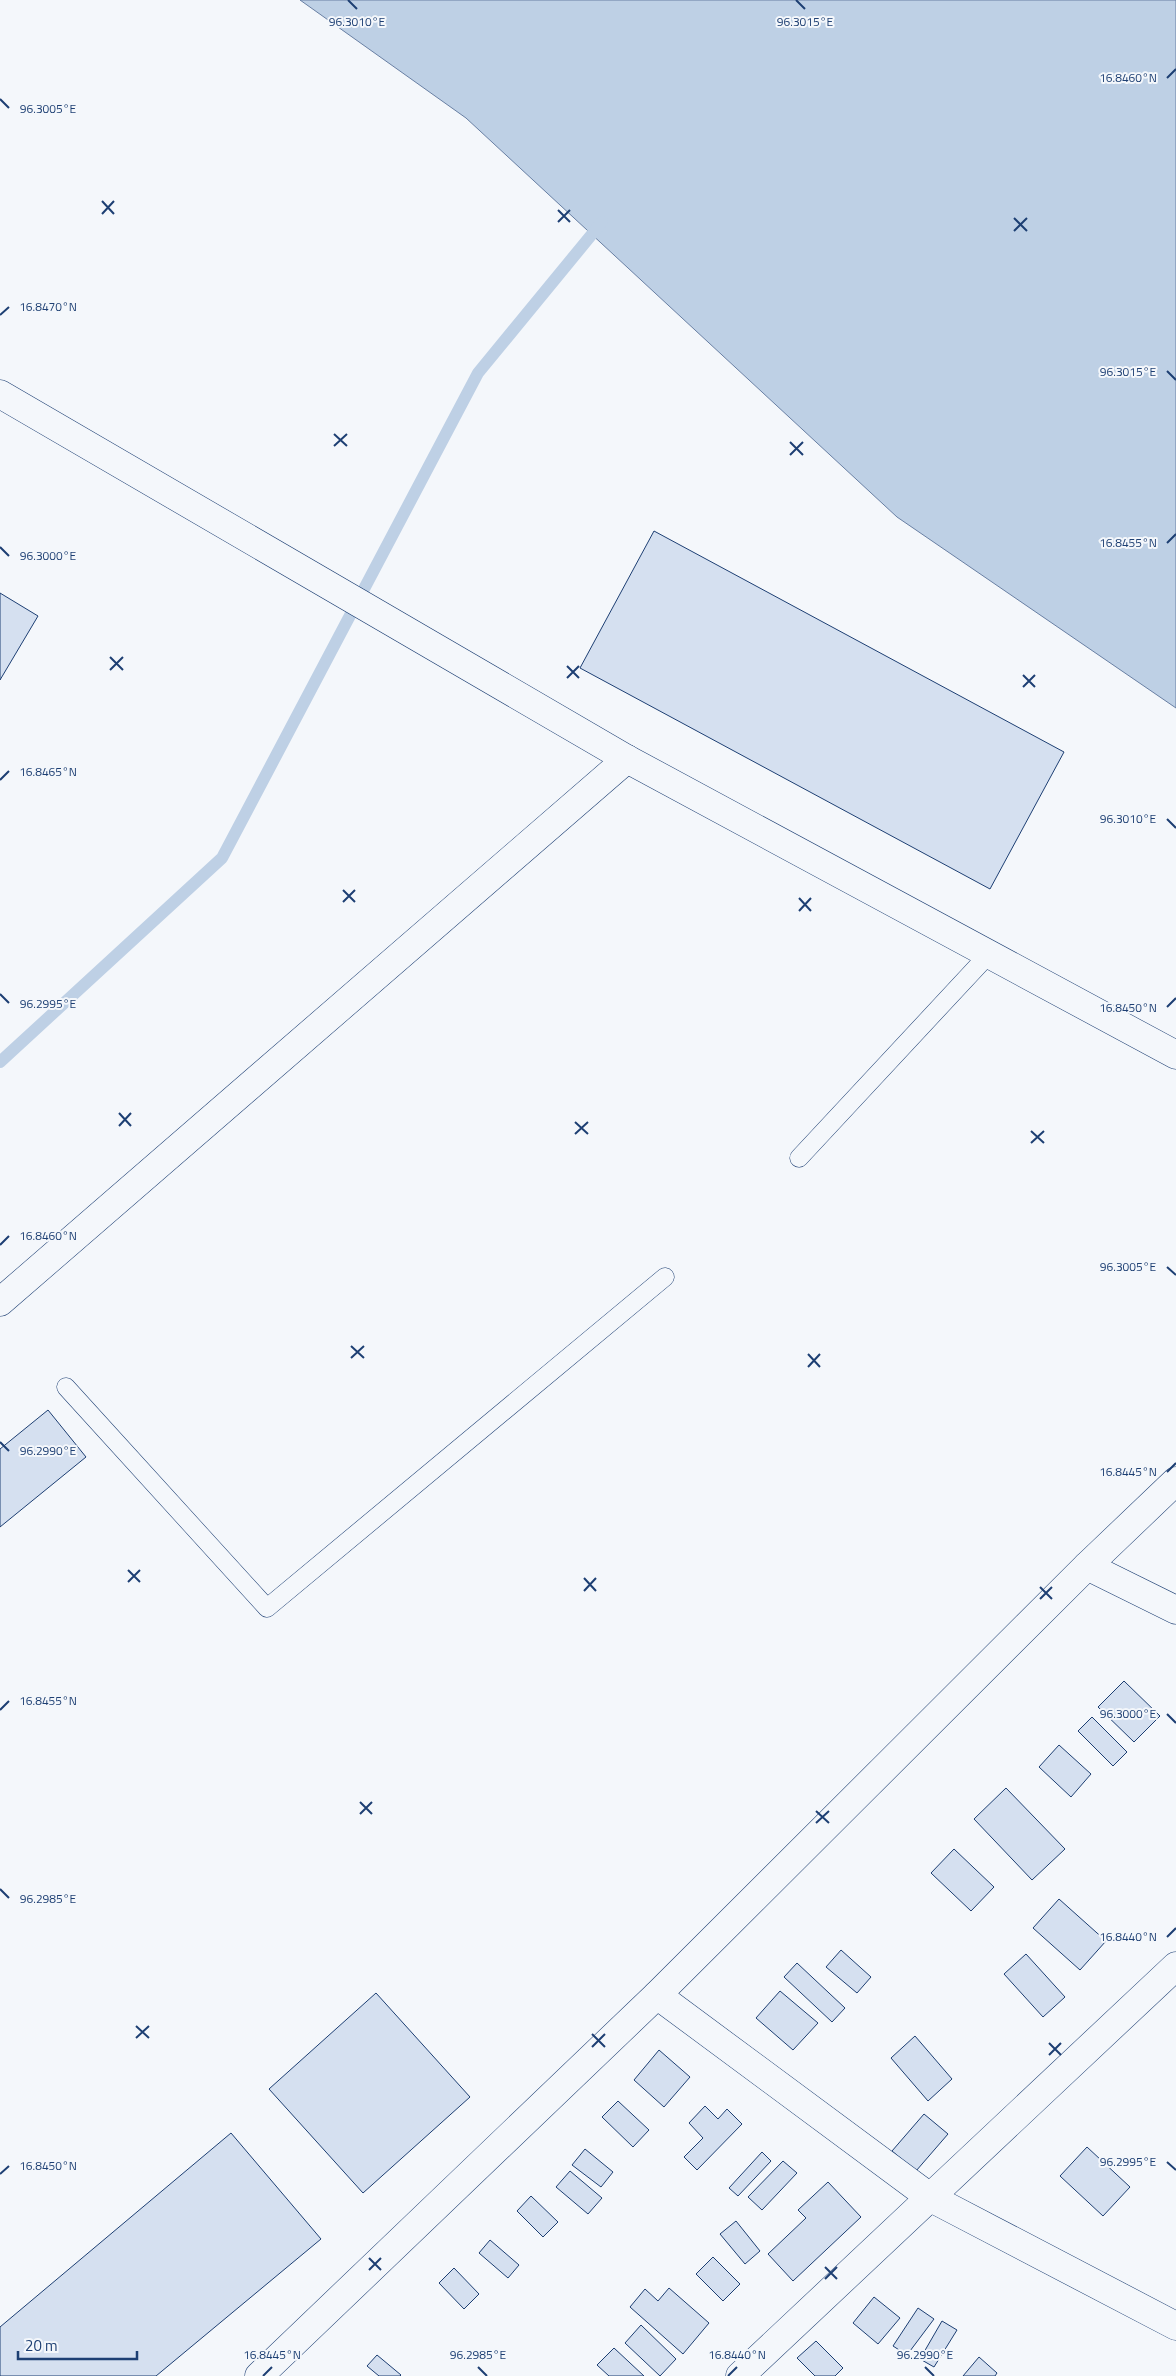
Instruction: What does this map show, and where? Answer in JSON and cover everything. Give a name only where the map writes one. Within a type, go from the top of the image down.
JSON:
[{"type":"street","points":[[0,394],[627,759],[1176,1055]]},
{"type":"street","points":[[0,1302],[627,759]]},
{"type":"street","points":[[260,2376],[656,1995],[1087,1566],[1176,1482]]},
{"type":"street","points":[[1087,1566],[1176,1610]]},
{"type":"street","points":[[740,2376],[1176,1966]]},
{"type":"street","points":[[656,1995],[931,2198],[1176,2326]]},
{"type":"lane","points":[[798,1158],[989,954]]},
{"type":"lane","points":[[66,1387],[267,1608],[665,1277]]},
{"type":"water","points":[[300,0],[1176,0],[1176,708],[897,517],[466,118]]},
{"type":"building","points":[[654,531],[1064,752],[990,889],[580,668]]},
{"type":"building","points":[[0,593],[38,616],[0,680]]},
{"type":"building","points":[[48,1410],[86,1457],[0,1527],[0,1449]]},
{"type":"building","points":[[1124,1681],[1160,1716],[1134,1742],[1098,1707]]},
{"type":"building","points":[[1092,1717],[1127,1752],[1113,1766],[1078,1731]]},
{"type":"building","points":[[1059,1745],[1091,1774],[1071,1797],[1039,1767]]},
{"type":"building","points":[[1006,1788],[1065,1849],[1032,1880],[974,1819]]},
{"type":"building","points":[[954,1849],[994,1887],[971,1911],[931,1873]]},
{"type":"building","points":[[1059,1899],[1106,1941],[1080,1970],[1033,1928]]},
{"type":"building","points":[[841,1950],[871,1977],[857,1993],[826,1967]]},
{"type":"building","points":[[1026,1954],[1065,1997],[1043,2017],[1004,1974]]},
{"type":"building","points":[[797,1963],[845,2008],[832,2022],[784,1977]]},
{"type":"building","points":[[780,1991],[818,2023],[793,2050],[756,2018]]},
{"type":"building","points":[[376,1993],[470,2097],[363,2193],[269,2089]]},
{"type":"building","points":[[915,2036],[952,2079],[928,2101],[891,2058]]},
{"type":"building","points":[[659,2050],[690,2077],[664,2107],[634,2080]]},
{"type":"building","points":[[618,2101],[649,2130],[633,2147],[602,2117]]},
{"type":"building","points":[[705,2106],[718,2119],[727,2109],[742,2124],[697,2170],[684,2157],[703,2138],[689,2123]]},
{"type":"building","points":[[924,2114],[948,2134],[916,2171],[892,2151]]},
{"type":"building","points":[[231,2133],[321,2239],[156,2376],[0,2376],[0,2327]]},
{"type":"building","points":[[1087,2147],[1130,2187],[1103,2216],[1060,2176]]},
{"type":"building","points":[[585,2149],[613,2172],[601,2187],[572,2165]]},
{"type":"building","points":[[762,2152],[771,2161],[738,2196],[729,2188]]},
{"type":"building","points":[[783,2161],[797,2173],[762,2210],[748,2197]]},
{"type":"building","points":[[570,2171],[602,2198],[588,2214],[556,2187]]},
{"type":"building","points":[[828,2182],[861,2217],[793,2281],[768,2254],[806,2218],[798,2210]]},
{"type":"building","points":[[531,2196],[558,2222],[543,2237],[517,2211]]},
{"type":"building","points":[[736,2221],[760,2251],[745,2264],[720,2234]]},
{"type":"building","points":[[490,2240],[519,2265],[508,2278],[479,2253]]},
{"type":"building","points":[[713,2257],[740,2284],[723,2301],[696,2274]]},
{"type":"building","points":[[454,2268],[479,2294],[464,2309],[439,2283]]},
{"type":"building","points":[[669,2288],[709,2323],[683,2354],[630,2307],[645,2289],[658,2301]]},
{"type":"building","points":[[874,2297],[900,2318],[878,2344],[853,2323]]},
{"type":"building","points":[[918,2308],[934,2319],[907,2355],[893,2346]]},
{"type":"building","points":[[942,2321],[957,2330],[934,2367],[920,2359]]},
{"type":"building","points":[[641,2325],[676,2359],[660,2376],[625,2343]]},
{"type":"building","points":[[816,2341],[843,2368],[835,2376],[815,2376],[797,2358]]},
{"type":"building","points":[[614,2348],[644,2376],[609,2376],[597,2365]]},
{"type":"building","points":[[377,2355],[401,2375],[379,2376],[367,2366]]},
{"type":"building","points":[[979,2357],[997,2373],[995,2376],[963,2376]]},
{"type":"waterway","points":[[0,1062],[222,858],[478,373],[602,222]]}]
